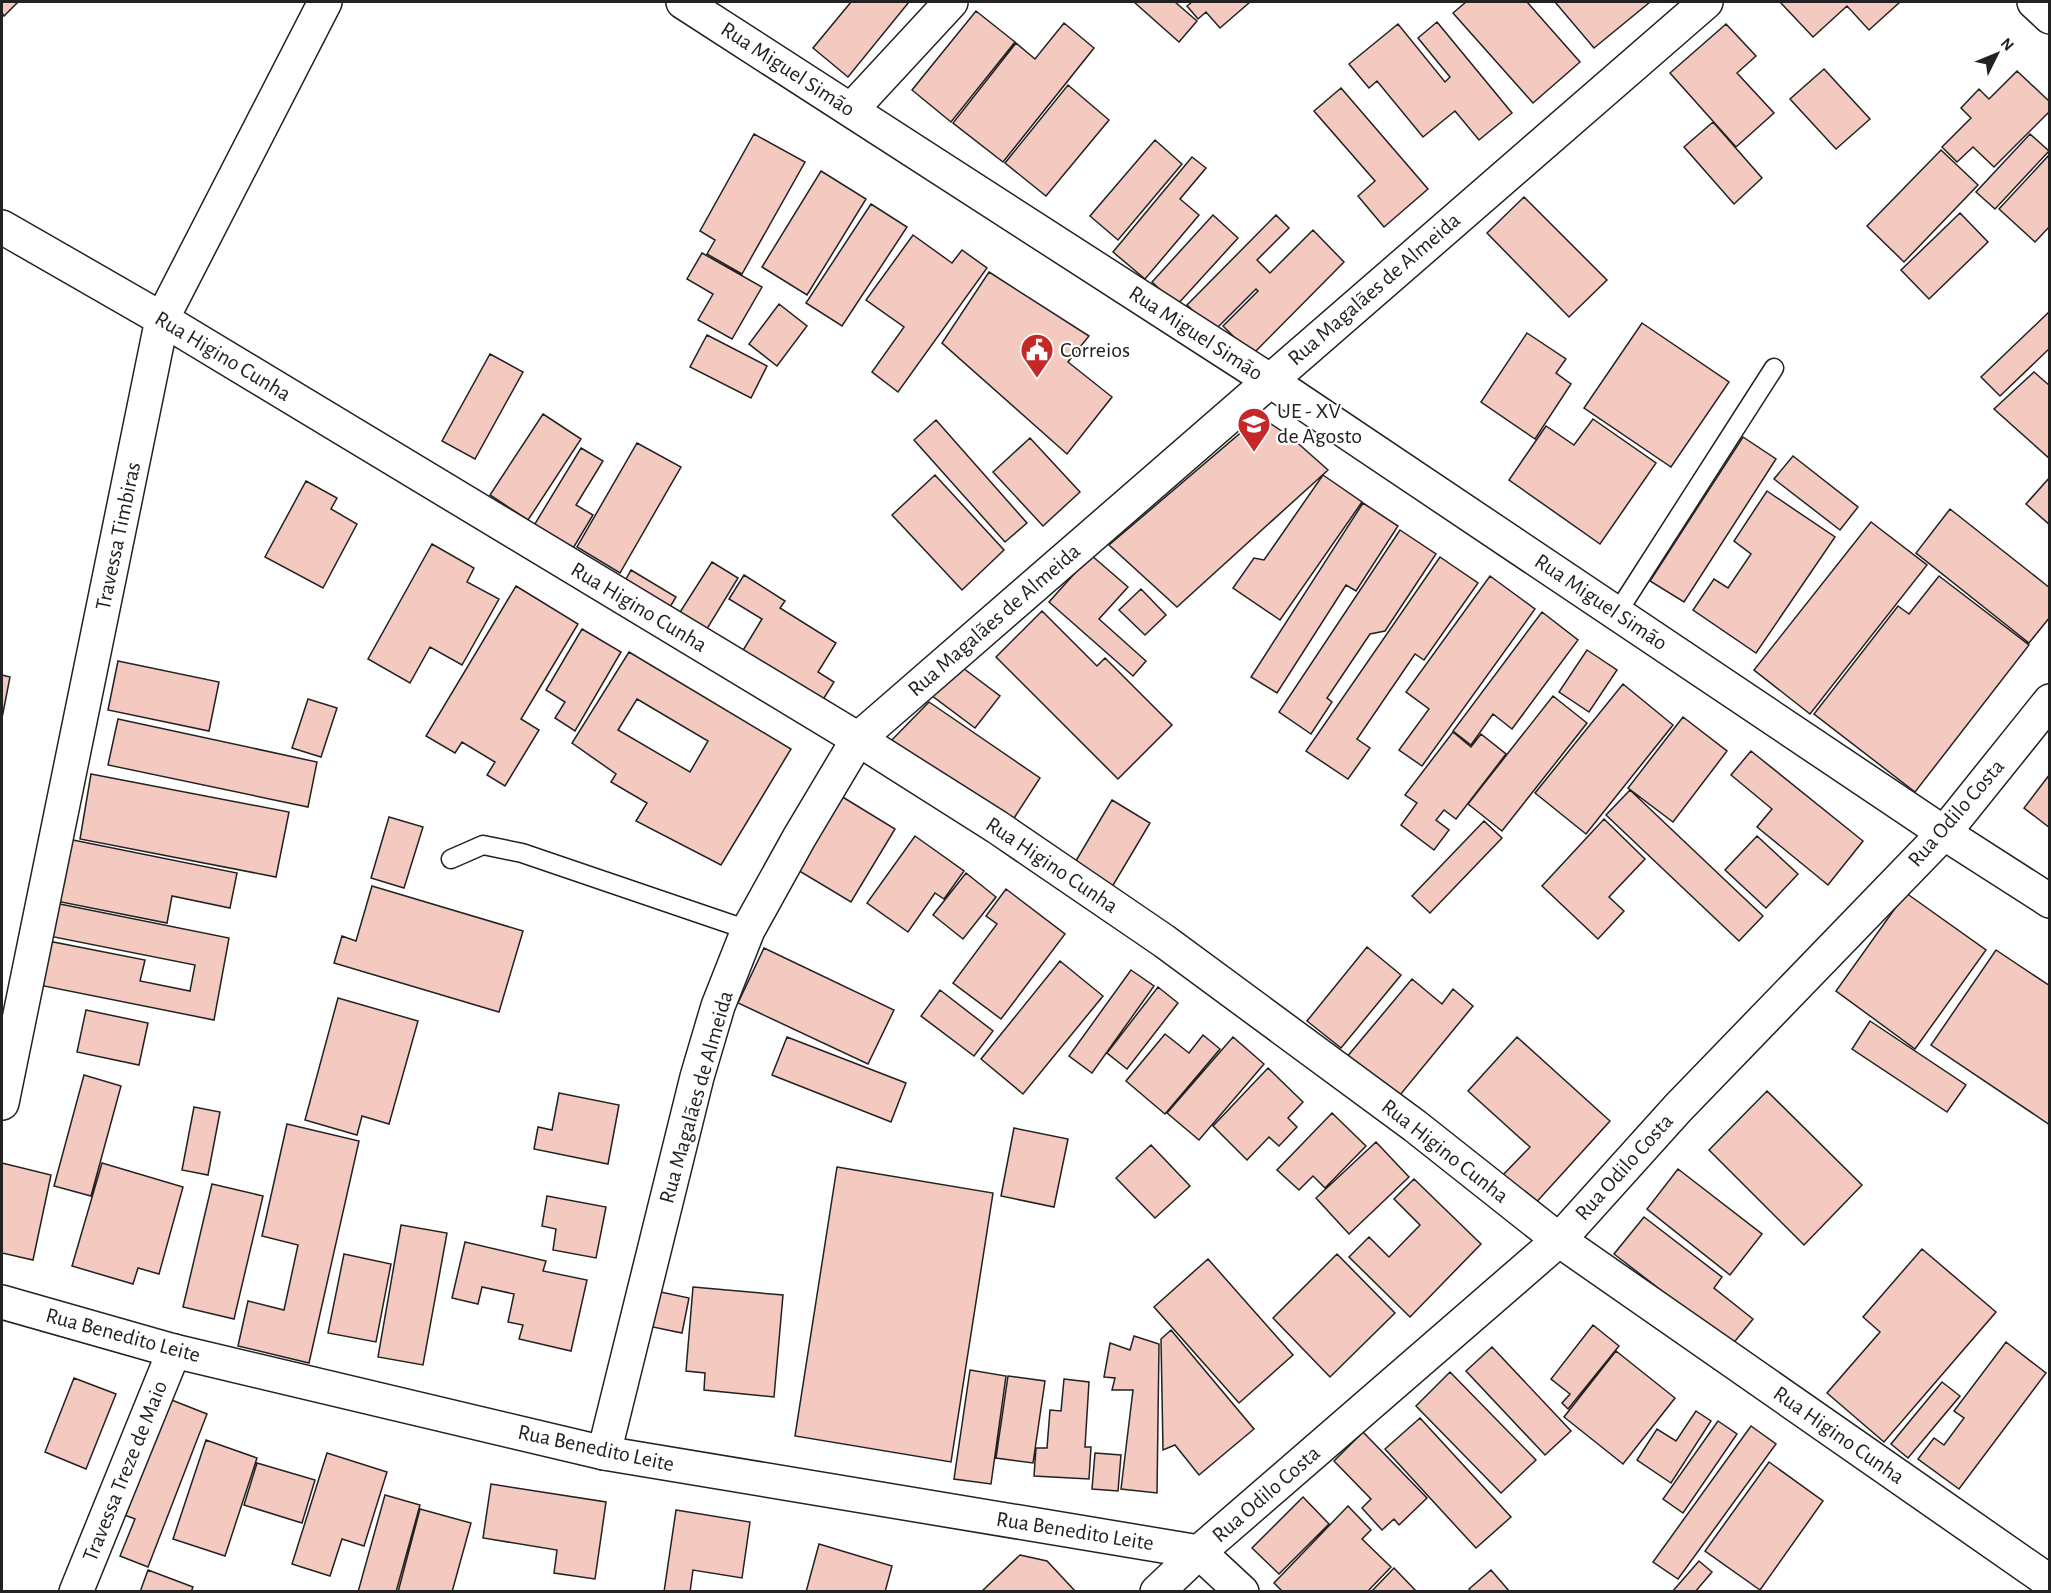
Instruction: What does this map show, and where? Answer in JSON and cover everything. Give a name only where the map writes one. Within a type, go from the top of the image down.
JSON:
[{"type":"street","name":"Travessa Timbiras","points":[[2,1103],[162,319],[325,2]]},
{"type":"street","name":"Rua Miguel Simão","points":[[683,2],[1269,380],[2049,901]]},
{"type":"street","points":[[851,110],[951,2]]},
{"type":"street","name":"Rua Magalães de Almeida","points":[[604,1453],[697,1077],[718,1006],[748,930],[858,739],[1706,2]]},
{"type":"street","points":[[2034,2],[2049,17]]},
{"type":"street","name":"Rua Higino Cunha","points":[[2,227],[162,319],[858,739],[997,826],[1164,942],[1415,1126],[1559,1240],[2049,1582]]},
{"type":"street","name":"Rua Odilo Costa","points":[[1157,1592],[1199,1552],[1559,1240],[1678,1108],[1944,833],[2049,701]]},
{"type":"street","name":"Rua Benedito Leite","points":[[2,1302],[174,1351],[604,1453],[1199,1552]]},
{"type":"street","name":"Travessa Treze de Maio","points":[[76,1592],[174,1351]]},
{"type":"street","points":[[1199,1552],[1242,1592]]},
{"type":"lane","points":[[1617,613],[1774,369]]},
{"type":"lane","points":[[451,859],[483,845],[522,853],[748,930]]},
{"type":"building","points":[[2,2],[18,2],[4,16]]},
{"type":"building","points":[[851,2],[909,2],[848,77],[813,48]]},
{"type":"building","points":[[1134,2],[1175,2],[1197,21],[1179,42]]},
{"type":"building","points":[[1192,2],[1250,2],[1220,28],[1206,12],[1198,19],[1187,6]]},
{"type":"building","points":[[1466,2],[1527,2],[1580,62],[1533,103],[1453,13]]},
{"type":"building","points":[[1555,2],[1650,2],[1594,48]]},
{"type":"building","points":[[1780,2],[1900,2],[1869,30],[1847,6],[1813,37]]},
{"type":"building","points":[[976,11],[1015,42],[951,122],[912,90]]},
{"type":"building","points":[[1437,22],[1512,113],[1479,140],[1455,111],[1423,137],[1377,81],[1369,88],[1349,64],[1398,24],[1445,82],[1450,77],[1418,38]]},
{"type":"building","points":[[1064,23],[1094,48],[1003,162],[953,123],[1016,43],[1035,59]]},
{"type":"building","points":[[1726,24],[1756,56],[1737,73],[1774,113],[1736,147],[1670,73]]},
{"type":"building","points":[[1824,69],[1870,119],[1836,149],[1790,99]]},
{"type":"building","points":[[2017,71],[2050,102],[2050,111],[1994,167],[1973,147],[1957,162],[1942,147],[1971,118],[1961,108],[1979,89],[1989,99]]},
{"type":"building","points":[[1068,85],[1109,120],[1046,196],[1005,163]]},
{"type":"building","points":[[1341,88],[1428,189],[1384,227],[1358,196],[1375,181],[1314,111]]},
{"type":"building","points":[[1713,122],[1762,178],[1734,204],[1684,147]]},
{"type":"building","points":[[754,134],[805,162],[742,274],[707,254],[715,240],[700,231]]},
{"type":"building","points":[[2030,134],[2049,151],[1995,209],[1976,192]]},
{"type":"building","points":[[1155,140],[1182,164],[1118,240],[1090,216]]},
{"type":"building","points":[[1941,150],[1978,185],[1904,262],[1867,226]]},
{"type":"building","points":[[2050,154],[2050,226],[2035,242],[1999,209]]},
{"type":"building","points":[[1192,157],[1206,168],[1180,199],[1199,215],[1145,279],[1113,252]]},
{"type":"building","points":[[821,171],[866,199],[807,295],[762,267]]},
{"type":"building","points":[[1524,197],[1607,280],[1569,317],[1487,233]]},
{"type":"building","points":[[871,204],[907,227],[842,326],[806,303]]},
{"type":"building","points":[[1960,213],[1988,242],[1929,299],[1901,270]]},
{"type":"building","points":[[1213,215],[1238,238],[1177,305],[1152,282]]},
{"type":"building","points":[[1276,215],[1289,228],[1257,260],[1270,273],[1313,230],[1344,262],[1252,355],[1223,326],[1258,291],[1256,289],[1214,331],[1187,305]]},
{"type":"building","points":[[913,235],[952,263],[962,250],[987,268],[898,392],[872,372],[904,327],[866,300]]},
{"type":"building","points":[[702,253],[762,287],[732,339],[698,320],[713,294],[687,279]]},
{"type":"building","name":"Correios","points":[[989,272],[1089,336],[1068,362],[1112,397],[1067,454],[942,343]]},
{"type":"building","points":[[779,304],[807,326],[777,366],[749,344]]},
{"type":"building","points":[[2050,311],[2050,348],[2000,396],[1981,377]]},
{"type":"building","points":[[1642,323],[1729,382],[1671,467],[1584,408]]},
{"type":"building","points":[[1527,333],[1566,359],[1556,373],[1571,384],[1535,439],[1481,402]]},
{"type":"building","points":[[707,335],[767,366],[751,398],[690,367]]},
{"type":"building","points":[[490,354],[523,372],[475,459],[442,441]]},
{"type":"building","points":[[2034,372],[2050,386],[2050,459],[1994,409]]},
{"type":"building","points":[[543,414],[581,439],[528,520],[490,495]]},
{"type":"building","points":[[1593,419],[1656,463],[1600,544],[1509,480],[1546,426],[1574,445]]},
{"type":"building","points":[[936,420],[1027,523],[1005,542],[914,440]]},
{"type":"building","points":[[1262,422],[1271,424],[1292,438],[1328,470],[1177,607],[1109,545],[1251,424]]},
{"type":"building","points":[[1743,437],[1776,459],[1684,602],[1650,581]]},
{"type":"building","points":[[1030,438],[1080,492],[1043,526],[993,472]]},
{"type":"building","points":[[637,443],[681,467],[620,573],[577,547]]},
{"type":"building","points":[[581,448],[603,461],[576,505],[593,515],[569,555],[530,532]]},
{"type":"building","points":[[1793,456],[1858,507],[1840,530],[1774,479]]},
{"type":"building","points":[[935,475],[1004,550],[962,590],[892,515]]},
{"type":"building","points":[[1323,475],[1362,502],[1280,620],[1233,588],[1254,558],[1264,560]]},
{"type":"building","points":[[2050,477],[2050,525],[2026,504]]},
{"type":"building","points":[[306,481],[337,498],[331,509],[357,524],[323,588],[265,557]]},
{"type":"building","points":[[1767,491],[1835,537],[1756,653],[1693,610],[1714,579],[1728,588],[1751,554],[1734,541]]},
{"type":"building","points":[[1363,503],[1398,526],[1356,591],[1346,585],[1277,693],[1251,677]]},
{"type":"building","points":[[1950,509],[2050,588],[2050,617],[2029,643],[1916,553]]},
{"type":"building","points":[[1871,522],[1927,565],[1810,714],[1754,670]]},
{"type":"building","points":[[1400,530],[1436,554],[1385,631],[1370,634],[1327,698],[1332,702],[1311,734],[1279,712]]},
{"type":"building","points":[[432,544],[474,568],[467,582],[499,599],[462,665],[430,647],[410,683],[368,659]]},
{"type":"building","points":[[1091,555],[1128,587],[1099,619],[1146,661],[1133,676],[1049,602]]},
{"type":"building","points":[[1440,557],[1478,583],[1424,660],[1415,654],[1357,739],[1370,748],[1348,779],[1306,751]]},
{"type":"building","points":[[712,562],[738,578],[702,637],[675,620]]},
{"type":"building","points":[[631,570],[676,597],[664,617],[620,590]]},
{"type":"building","points":[[744,575],[785,601],[780,608],[836,643],[818,672],[834,682],[819,706],[739,657],[762,619],[729,599]]},
{"type":"building","points":[[1490,576],[1535,609],[1422,766],[1399,750],[1429,709],[1406,692]]},
{"type":"building","points":[[1939,576],[2029,645],[1915,792],[1814,714],[1898,606],[1909,614]]},
{"type":"building","points":[[516,586],[578,624],[521,719],[539,730],[505,786],[487,775],[495,762],[462,742],[455,753],[426,736]]},
{"type":"building","points":[[1141,589],[1166,615],[1145,635],[1119,610]]},
{"type":"building","points":[[1042,611],[1097,666],[1105,658],[1172,725],[1118,779],[996,657]]},
{"type":"building","points":[[1542,612],[1578,640],[1512,729],[1493,714],[1471,745],[1453,731]]},
{"type":"building","points":[[582,629],[621,652],[575,731],[555,718],[565,702],[546,690]]},
{"type":"building","points":[[1587,650],[1617,670],[1589,712],[1559,692]]},
{"type":"building","points":[[629,652],[791,749],[721,865],[636,821],[647,803],[611,782],[616,774],[572,743]],"holes":[[[637,699],[708,741],[690,772],[618,730]]]},
{"type":"building","points":[[118,661],[219,682],[209,731],[108,710]]},
{"type":"building","points":[[955,662],[1000,696],[975,728],[931,695]]},
{"type":"building","points":[[2,675],[10,677],[2,718]]},
{"type":"building","points":[[1623,684],[1673,725],[1586,834],[1535,793]]},
{"type":"building","points":[[1553,696],[1587,723],[1502,831],[1468,804]]},
{"type":"building","points":[[308,699],[337,708],[321,757],[292,748]]},
{"type":"building","points":[[929,702],[1040,778],[1007,829],[883,749]]},
{"type":"building","points":[[1683,717],[1727,751],[1673,822],[1628,788]]},
{"type":"building","points":[[118,719],[317,762],[308,807],[108,765]]},
{"type":"building","points":[[1453,732],[1471,747],[1481,734],[1506,754],[1456,819],[1444,810],[1436,820],[1449,830],[1434,850],[1401,825],[1417,803],[1405,795]]},
{"type":"building","points":[[1751,751],[1863,841],[1828,885],[1757,827],[1772,809],[1731,775]]},
{"type":"building","points":[[91,774],[289,812],[276,877],[80,839]]},
{"type":"building","points":[[2050,774],[2050,828],[2024,808]]},
{"type":"building","points":[[1630,790],[1763,916],[1739,941],[1606,815]]},
{"type":"building","points":[[841,796],[895,829],[851,902],[796,869]]},
{"type":"building","points":[[1112,800],[1150,823],[1112,887],[1074,864]]},
{"type":"building","points":[[389,817],[423,827],[404,888],[371,878]]},
{"type":"building","points":[[1604,819],[1645,859],[1609,897],[1624,911],[1598,939],[1542,886]]},
{"type":"building","points":[[1484,821],[1502,838],[1430,913],[1412,896]]},
{"type":"building","points":[[915,836],[964,871],[944,899],[935,893],[908,932],[867,903]]},
{"type":"building","points":[[1757,836],[1798,874],[1766,908],[1725,870]]},
{"type":"building","points":[[68,839],[237,873],[230,908],[172,896],[167,923],[56,901]]},
{"type":"building","points":[[966,873],[996,897],[963,939],[933,915]]},
{"type":"building","points":[[372,886],[523,931],[499,1012],[334,963],[342,936],[356,941]]},
{"type":"building","points":[[1006,889],[1065,934],[1001,1019],[953,983],[997,924],[986,916]]},
{"type":"building","points":[[1906,893],[1986,950],[1915,1049],[1836,991]]},
{"type":"building","points":[[50,902],[229,938],[214,1020],[39,985],[48,941],[145,960],[140,981],[190,991],[195,965],[44,935]]},
{"type":"building","points":[[1367,947],[1401,975],[1341,1048],[1307,1021]]},
{"type":"building","points":[[764,948],[894,1010],[868,1064],[738,1003]]},
{"type":"building","points":[[1996,950],[2050,986],[2050,1125],[1931,1045]]},
{"type":"building","points":[[1060,961],[1103,996],[1023,1094],[981,1059]]},
{"type":"building","points":[[1131,970],[1154,986],[1092,1073],[1069,1056]]},
{"type":"building","points":[[1412,979],[1442,1004],[1453,989],[1473,1006],[1391,1106],[1341,1064]]},
{"type":"building","points":[[1158,987],[1178,1003],[1127,1069],[1107,1053]]},
{"type":"building","points":[[940,990],[993,1031],[974,1056],[921,1016]]},
{"type":"building","points":[[338,998],[418,1021],[389,1124],[362,1116],[357,1135],[305,1120]]},
{"type":"building","points":[[86,1010],[148,1023],[139,1065],[77,1052]]},
{"type":"building","points":[[1870,1021],[1966,1085],[1947,1112],[1852,1049]]},
{"type":"building","points":[[1165,1034],[1189,1053],[1203,1035],[1220,1049],[1165,1114],[1126,1081]]},
{"type":"building","points":[[787,1037],[906,1083],[891,1122],[772,1075]]},
{"type":"building","points":[[1233,1037],[1264,1064],[1199,1140],[1167,1113]]},
{"type":"building","points":[[1517,1037],[1610,1121],[1533,1206],[1501,1177],[1530,1147],[1468,1091]]},
{"type":"building","points":[[1268,1068],[1303,1102],[1288,1118],[1297,1127],[1279,1146],[1269,1137],[1247,1160],[1213,1126]]},
{"type":"building","points":[[84,1075],[121,1086],[91,1196],[54,1186]]},
{"type":"building","points":[[1767,1091],[1862,1185],[1804,1245],[1709,1150]]},
{"type":"building","points":[[559,1093],[619,1105],[608,1164],[534,1149],[538,1127],[552,1130]]},
{"type":"building","points":[[194,1107],[220,1112],[208,1175],[182,1170]]},
{"type":"building","points":[[1332,1113],[1366,1146],[1325,1188],[1313,1176],[1299,1190],[1277,1170]]},
{"type":"building","points":[[287,1124],[359,1141],[309,1363],[238,1346],[248,1301],[284,1310],[298,1245],[262,1236]]},
{"type":"building","points":[[1014,1128],[1068,1139],[1054,1207],[1001,1196]]},
{"type":"building","points":[[1376,1142],[1409,1177],[1349,1234],[1316,1198]]},
{"type":"building","points":[[1151,1145],[1190,1186],[1155,1218],[1116,1178]]},
{"type":"building","points":[[2,1163],[51,1175],[33,1260],[2,1253]]},
{"type":"building","points":[[102,1163],[183,1187],[159,1274],[138,1268],[133,1284],[72,1266]]},
{"type":"building","points":[[837,1167],[993,1193],[951,1462],[795,1436]]},
{"type":"building","points":[[1678,1169],[1762,1234],[1730,1275],[1647,1209]]},
{"type":"building","points":[[1414,1179],[1481,1244],[1410,1317],[1349,1257],[1369,1237],[1389,1257],[1420,1225],[1394,1199]]},
{"type":"building","points":[[212,1184],[263,1196],[234,1319],[183,1307]]},
{"type":"building","points":[[547,1196],[606,1207],[596,1258],[553,1250],[556,1229],[542,1226]]},
{"type":"building","points":[[1644,1217],[1722,1277],[1714,1288],[1753,1319],[1732,1345],[1614,1254]]},
{"type":"building","points":[[401,1225],[447,1233],[423,1365],[378,1357]]},
{"type":"building","points":[[465,1242],[546,1261],[543,1271],[587,1280],[571,1351],[519,1339],[523,1325],[508,1322],[514,1294],[482,1287],[478,1304],[452,1298]]},
{"type":"building","points":[[1922,1249],[1996,1312],[1884,1442],[1827,1393],[1880,1332],[1863,1317]]},
{"type":"building","points":[[344,1254],[391,1264],[376,1342],[328,1333]]},
{"type":"building","points":[[1337,1254],[1395,1313],[1330,1377],[1273,1318]]},
{"type":"building","points":[[1208,1259],[1293,1355],[1239,1403],[1154,1307]]},
{"type":"building","points":[[693,1287],[783,1295],[774,1397],[704,1390],[705,1373],[686,1371]]},
{"type":"building","points":[[656,1291],[689,1298],[682,1333],[648,1326]]},
{"type":"building","points":[[1593,1325],[1619,1346],[1568,1409],[1562,1403],[1570,1394],[1551,1379]]},
{"type":"building","points":[[1171,1330],[1254,1429],[1199,1475],[1175,1445],[1163,1450],[1161,1339]]},
{"type":"building","points":[[1134,1336],[1159,1344],[1157,1493],[1121,1489],[1133,1390],[1112,1390],[1115,1378],[1104,1377],[1110,1343],[1130,1350]]},
{"type":"building","points":[[2006,1342],[2046,1373],[1959,1489],[1918,1459],[1934,1438],[1944,1445],[1964,1418],[1954,1411]]},
{"type":"building","points":[[1492,1347],[1571,1431],[1545,1455],[1466,1371]]},
{"type":"building","points":[[1616,1351],[1675,1398],[1623,1464],[1564,1417]]},
{"type":"building","points":[[970,1370],[1006,1376],[991,1484],[954,1479]]},
{"type":"building","points":[[1450,1372],[1536,1460],[1501,1493],[1416,1406]]},
{"type":"building","points":[[1008,1376],[1045,1381],[1033,1463],[996,1458]]},
{"type":"building","points":[[74,1378],[116,1394],[86,1469],[45,1452]]},
{"type":"building","points":[[1064,1379],[1089,1382],[1085,1447],[1091,1447],[1089,1479],[1034,1476],[1036,1448],[1047,1448],[1050,1410],[1061,1411]]},
{"type":"building","points":[[1942,1382],[1960,1396],[1908,1458],[1891,1444]]},
{"type":"building","points":[[159,1395],[207,1414],[148,1567],[120,1556],[135,1519],[114,1511]]},
{"type":"building","points":[[1696,1411],[1711,1421],[1671,1483],[1637,1460],[1657,1429],[1676,1441]]},
{"type":"building","points":[[1420,1418],[1511,1517],[1476,1548],[1385,1449]]},
{"type":"building","points":[[1718,1421],[1737,1434],[1683,1513],[1663,1499]]},
{"type":"building","points":[[1751,1426],[1776,1444],[1678,1579],[1653,1562]]},
{"type":"building","points":[[1363,1432],[1427,1498],[1399,1525],[1394,1519],[1382,1530],[1362,1508],[1371,1499],[1334,1461]]},
{"type":"building","points":[[206,1440],[257,1458],[225,1556],[173,1539]]},
{"type":"building","points":[[327,1453],[387,1472],[364,1546],[342,1539],[330,1576],[292,1564]]},
{"type":"building","points":[[1095,1453],[1121,1455],[1118,1491],[1092,1489]]},
{"type":"building","points":[[1769,1462],[1823,1501],[1760,1590],[1705,1551]]},
{"type":"building","points":[[257,1463],[315,1480],[302,1523],[244,1505]]},
{"type":"building","points":[[491,1484],[606,1502],[595,1579],[554,1573],[557,1550],[483,1538]]},
{"type":"building","points":[[385,1495],[420,1505],[396,1592],[358,1592]]},
{"type":"building","points":[[1303,1497],[1329,1524],[1279,1574],[1252,1548]]},
{"type":"building","points":[[1348,1506],[1371,1530],[1362,1539],[1391,1567],[1367,1592],[1283,1592],[1274,1583]]},
{"type":"building","points":[[420,1509],[471,1523],[452,1592],[398,1592]]},
{"type":"building","points":[[676,1510],[750,1522],[742,1578],[693,1570],[690,1592],[664,1592]]},
{"type":"building","points":[[819,1544],[892,1566],[885,1592],[806,1592]]},
{"type":"building","points":[[1020,1555],[1047,1561],[1076,1592],[981,1592]]},
{"type":"building","points":[[1699,1561],[1712,1572],[1695,1592],[1672,1592]]},
{"type":"building","points":[[1394,1568],[1417,1592],[1371,1592]]},
{"type":"building","points":[[148,1570],[193,1587],[191,1592],[140,1592]]},
{"type":"building","points":[[1491,1570],[1510,1592],[1472,1592],[1469,1589]]},
{"type":"place","name":"Correios","points":[[1037,379]]},
{"type":"place","name":"UE - XV de Agosto","points":[[1254,453]]}]
